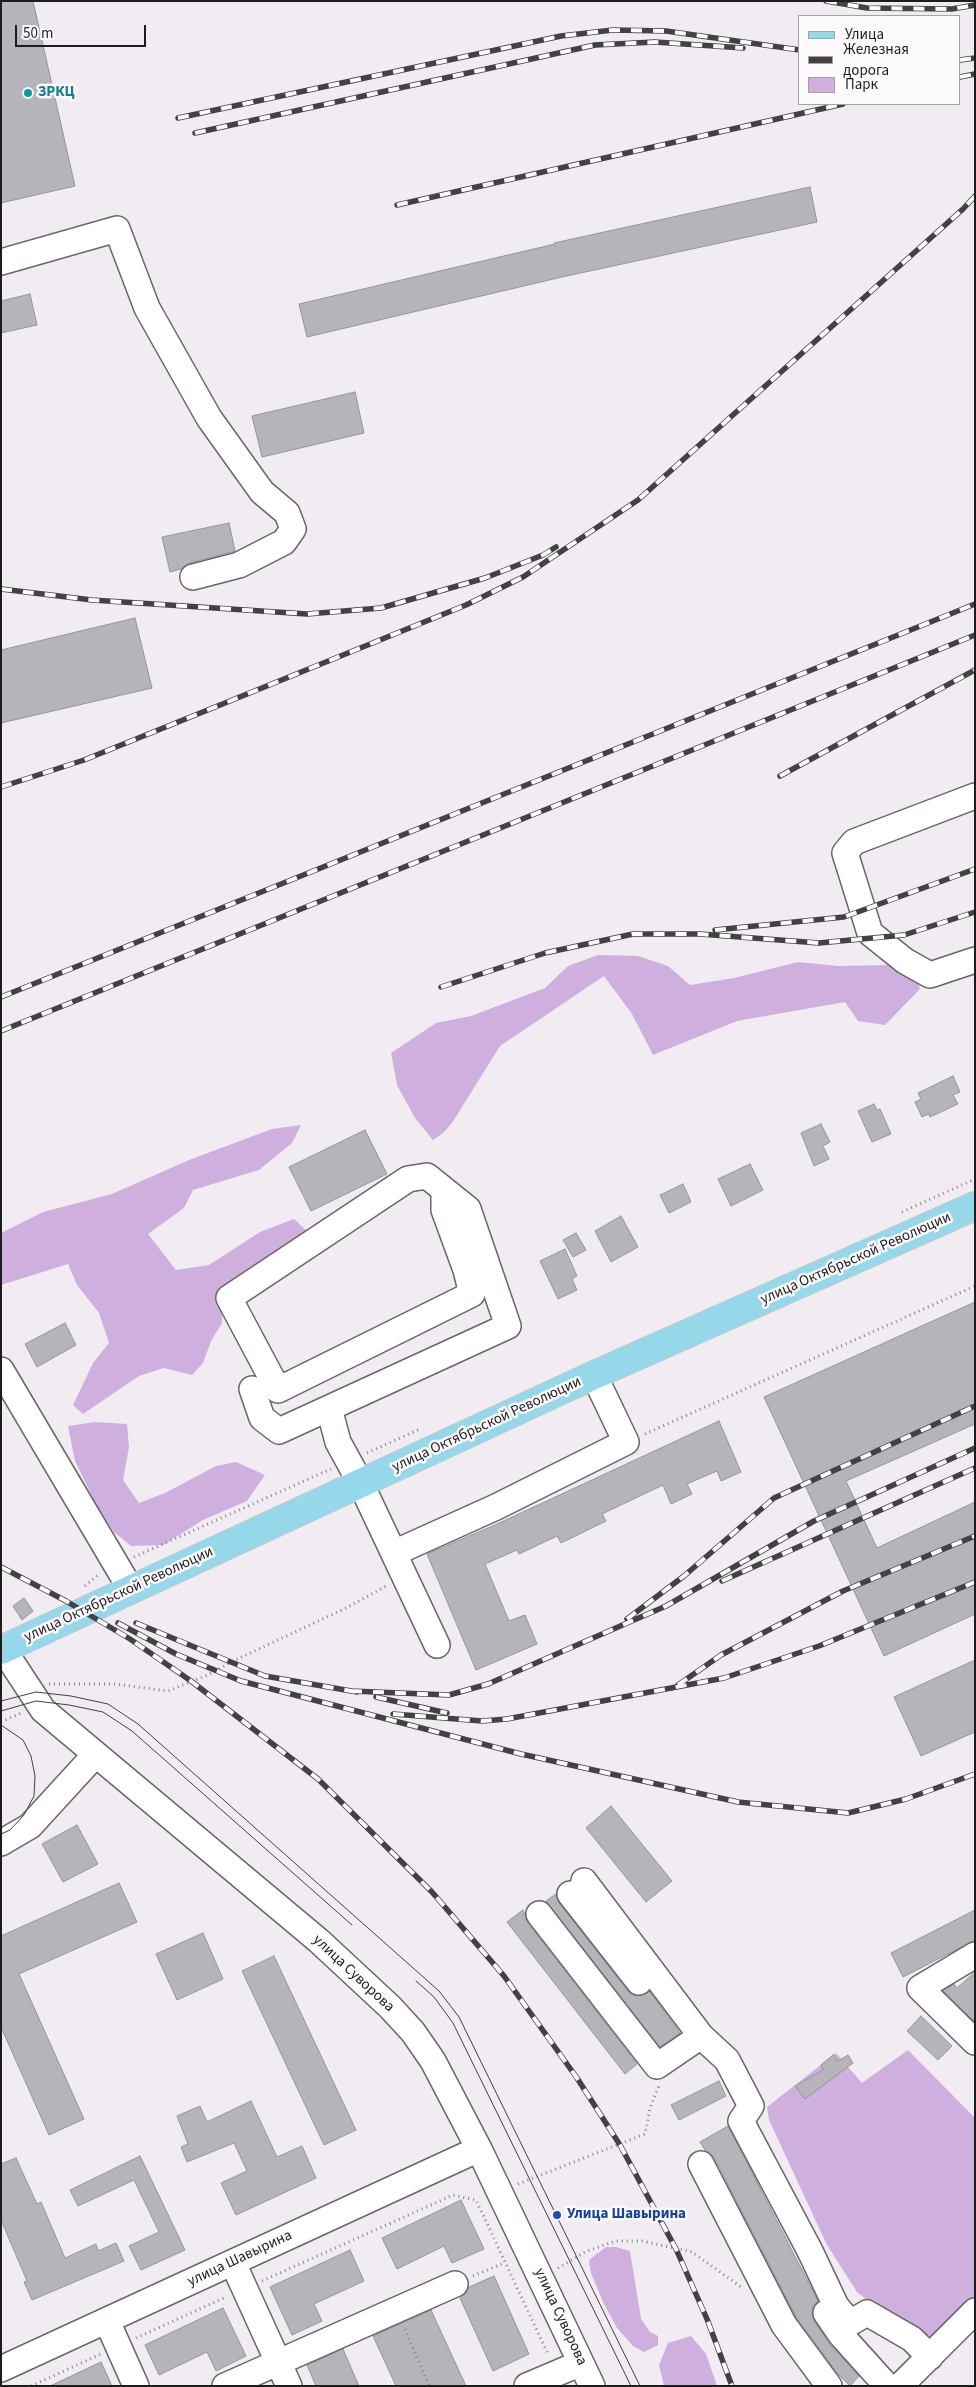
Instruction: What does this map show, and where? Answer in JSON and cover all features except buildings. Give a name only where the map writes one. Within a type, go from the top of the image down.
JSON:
[{"type":"main road","name":"улица Октябрьской Революции","points":[[2,1649],[130,1588],[361,1484],[594,1375],[975,1206]]},
{"type":"street","points":[[1,262],[117,229],[147,308],[209,418],[262,492],[287,513],[293,530],[284,542],[238,565],[192,577]]},
{"type":"street","points":[[975,796],[854,842],[845,854],[870,932],[905,962],[930,975],[975,960]]},
{"type":"street","points":[[252,1389],[262,1418],[279,1432],[508,1326],[468,1209],[427,1176],[408,1179],[229,1298],[278,1390],[472,1294],[466,1270],[444,1210],[444,1190]]},
{"type":"street","points":[[1,1370],[130,1588]]},
{"type":"street","points":[[394,1554],[496,1507],[626,1442],[594,1375]]},
{"type":"street","points":[[329,1408],[338,1442],[361,1484],[437,1645]]},
{"type":"street","name":"улица Суворова","points":[[2,1649],[23,1695],[312,1935],[390,2007],[413,2032],[433,2061],[479,2150],[592,2386]]},
{"type":"street","points":[[1,1843],[30,1826],[95,1755]]},
{"type":"street","points":[[689,2033],[577,1887],[631,1972],[689,2033],[727,2060]]},
{"type":"street","points":[[539,1914],[657,2066],[689,2033]]},
{"type":"street","points":[[631,1972],[656,1952],[724,2039],[727,2060],[751,2106],[741,2121],[810,2251],[836,2306],[850,2323],[867,2314],[912,2340],[930,2357]]},
{"type":"street","points":[[972,1961],[920,1988],[975,2042]]},
{"type":"street","points":[[947,1992],[975,2019]]},
{"type":"street","points":[[730,2132],[824,2311],[841,2335],[887,2386]]},
{"type":"street","name":"улица Шавырина","points":[[1,2369],[479,2150]]},
{"type":"street","points":[[701,2164],[784,2325],[829,2386]]},
{"type":"street","points":[[233,2263],[289,2386]]},
{"type":"street","points":[[225,2386],[455,2284]]},
{"type":"street","points":[[900,2386],[975,2311]]},
{"type":"street","points":[[107,2321],[136,2386]]},
{"type":"street","points":[[527,2386],[581,2363]]},
{"type":"path","points":[[626,1442],[975,1286]]},
{"type":"path","points":[[1,1722],[25,1711],[23,1695],[115,1684],[168,1691],[210,1674],[231,1662],[346,1608],[405,1576]]},
{"type":"path","points":[[516,2185],[563,2164],[620,2145],[645,2134],[650,2108],[659,2085],[657,2066]]},
{"type":"path","points":[[476,2200],[557,2373]]},
{"type":"path","points":[[553,2270],[587,2251],[616,2241],[642,2241],[692,2252],[744,2290]]},
{"type":"path","points":[[455,2284],[504,2263]]},
{"type":"path","points":[[396,2310],[430,2386]]},
{"type":"green space","points":[[598,955],[638,956],[668,966],[690,985],[734,978],[798,962],[838,966],[893,965],[915,971],[920,989],[885,1025],[858,1021],[845,1002],[737,1021],[653,1055],[632,1014],[604,976],[500,1046],[452,1123],[433,1140],[415,1118],[397,1085],[391,1053],[436,1023],[471,1016],[545,988],[568,966]]},
{"type":"green space","points":[[301,1125],[292,1143],[259,1170],[193,1190],[184,1208],[148,1234],[176,1270],[209,1265],[260,1232],[294,1219],[311,1235],[222,1305],[222,1323],[211,1341],[203,1363],[192,1375],[164,1368],[139,1376],[83,1414],[73,1405],[93,1363],[109,1343],[99,1313],[77,1285],[68,1264],[1,1285],[1,1233],[43,1212],[112,1194],[189,1160],[272,1129]]},
{"type":"green space","points":[[95,1422],[127,1424],[129,1447],[123,1480],[139,1503],[165,1493],[216,1466],[236,1462],[265,1475],[247,1501],[203,1520],[163,1545],[131,1546],[114,1532],[96,1504],[75,1461],[68,1426]]},
{"type":"green space","points":[[908,2050],[975,2118],[975,2296],[937,2336],[913,2335],[857,2292],[827,2245],[769,2120],[767,2107],[836,2053],[862,2083]]},
{"type":"green space","points":[[606,2247],[616,2247],[630,2251],[641,2319],[650,2332],[658,2336],[658,2345],[644,2352],[633,2346],[617,2328],[603,2302],[591,2273],[590,2259]]},
{"type":"green space","points":[[691,2336],[706,2354],[717,2386],[664,2386],[659,2365],[668,2343]]},
{"type":"tram line","points":[[1,1701],[36,1692],[71,1696],[108,1704],[138,1724],[439,1991],[459,2017],[640,2386]]},
{"type":"tram line","points":[[1,1711],[36,1701],[103,1712],[132,1731],[352,1925]]},
{"type":"tram line","points":[[1,1725],[23,1740],[31,1756],[35,1776],[34,1796],[24,1815],[10,1830],[1,1834]]},
{"type":"tram line","points":[[416,1981],[434,1997],[453,2023],[631,2386]]},
{"type":"railway","points":[[826,1],[867,8],[952,9],[975,5]]},
{"type":"railway","points":[[178,118],[561,36],[613,30],[666,31],[798,50]]},
{"type":"railway","points":[[195,133],[595,45],[655,42],[743,48]]},
{"type":"railway","points":[[961,60],[975,58]]},
{"type":"railway","points":[[961,77],[975,74]]},
{"type":"railway","points":[[397,205],[839,105]]},
{"type":"railway","points":[[1,787],[84,760],[466,605],[523,577],[638,500],[963,209],[975,196]]},
{"type":"railway","points":[[1,589],[92,600],[307,614],[381,608],[485,578],[543,555],[556,547]]},
{"type":"railway","points":[[1,997],[975,604]]},
{"type":"railway","points":[[1,1031],[975,635]]},
{"type":"railway","points":[[780,776],[975,670]]},
{"type":"railway","points":[[715,930],[844,917],[975,869]]},
{"type":"railway","points":[[441,987],[545,953],[633,934],[700,934],[819,943],[904,935],[975,912]]},
{"type":"railway","points":[[627,1619],[684,1576],[774,1498],[975,1406]]},
{"type":"railway","points":[[351,1691],[449,1695],[488,1684],[666,1606],[814,1521],[975,1448]]},
{"type":"railway","points":[[722,1581],[975,1468]]},
{"type":"railway","points":[[678,1685],[721,1655],[843,1591],[975,1536]]},
{"type":"railway","points":[[1,1567],[66,1601],[130,1639],[191,1681],[318,1779],[432,1892],[504,1976],[577,2078],[620,2145],[676,2249],[707,2319],[732,2386]]},
{"type":"railway","points":[[393,1714],[482,1721],[507,1719],[724,1678],[819,1646],[975,1582]]},
{"type":"railway","points":[[118,1623],[176,1654],[241,1681],[521,1754],[738,1802],[848,1813],[906,1799],[975,1774]]},
{"type":"railway","points":[[136,1623],[265,1676],[357,1692]]},
{"type":"railway","points":[[376,1697],[447,1713]]},
{"type":"place","name":"ЗРКЦ","points":[[28,93]]},
{"type":"place","name":"Улица Шавырина","points":[[557,2215]]}]
